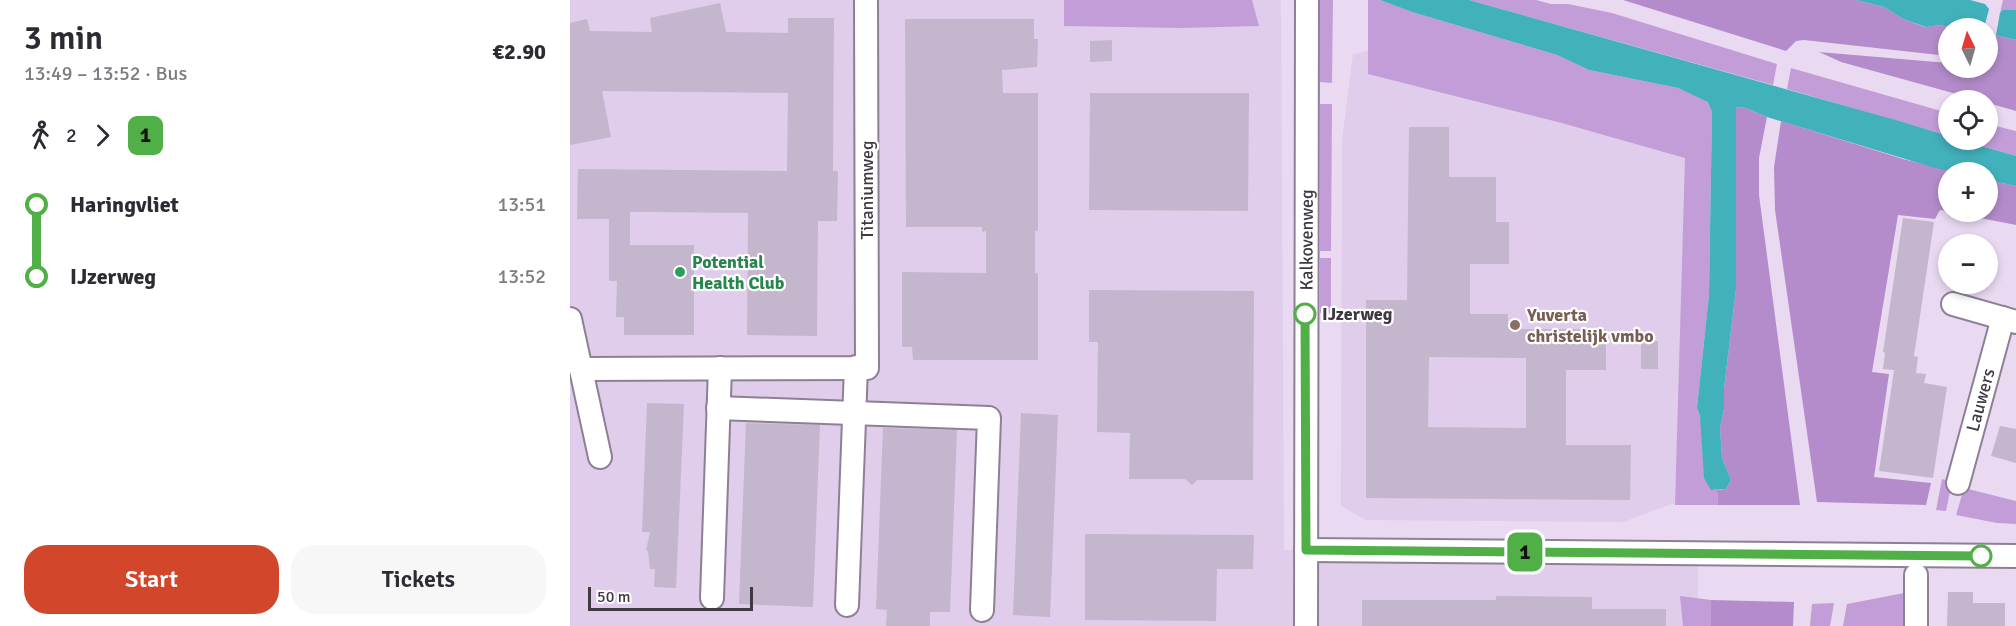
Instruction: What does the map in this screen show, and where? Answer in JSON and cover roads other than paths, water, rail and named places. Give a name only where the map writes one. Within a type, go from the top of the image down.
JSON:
[{"type":"street","name":"Titaniumweg","points":[[847,605],[856,368],[867,368],[866,0]]},
{"type":"street","name":"Kalkovenweg","points":[[1306,626],[1307,0]]},
{"type":"street","name":"Lauwers","points":[[1953,304],[2010,320],[1958,483]]},
{"type":"street","points":[[570,319],[600,457]]},
{"type":"street","points":[[712,598],[720,368]]},
{"type":"street","points":[[581,369],[856,368]]},
{"type":"street","points":[[718,408],[988,418],[982,610]]},
{"type":"street","points":[[1306,550],[2016,556]]},
{"type":"street","points":[[1916,575],[1916,626]]},
{"type":"water","points":[[1380,0],[1469,0],[1899,121],[1938,133],[1938,150],[1995,150],[2016,156],[2016,186],[1998,182],[1998,162],[1938,162],[1938,169],[1935,168],[1767,117],[1746,108],[1736,107],[1736,289],[1724,389],[1724,409],[1720,428],[1722,458],[1731,480],[1726,489],[1711,490],[1704,478],[1700,416],[1697,408],[1709,295],[1712,112],[1708,102],[1678,88],[1589,70],[1557,55],[1412,12]]},
{"type":"water","points":[[1856,0],[1970,0],[1985,4],[1989,9],[1987,18],[1938,18],[1938,25],[1926,27],[1903,19],[1884,7]]},
{"type":"water","points":[[2003,10],[2016,10],[2016,40],[1998,36],[2000,13]]},
{"type":"place","name":"Potential Health Club","points":[[680,272]]},
{"type":"place","name":"IJzerweg","points":[[1305,314]]},
{"type":"place","name":"Yuverta christelijk vmbo","points":[[1515,325]]}]
